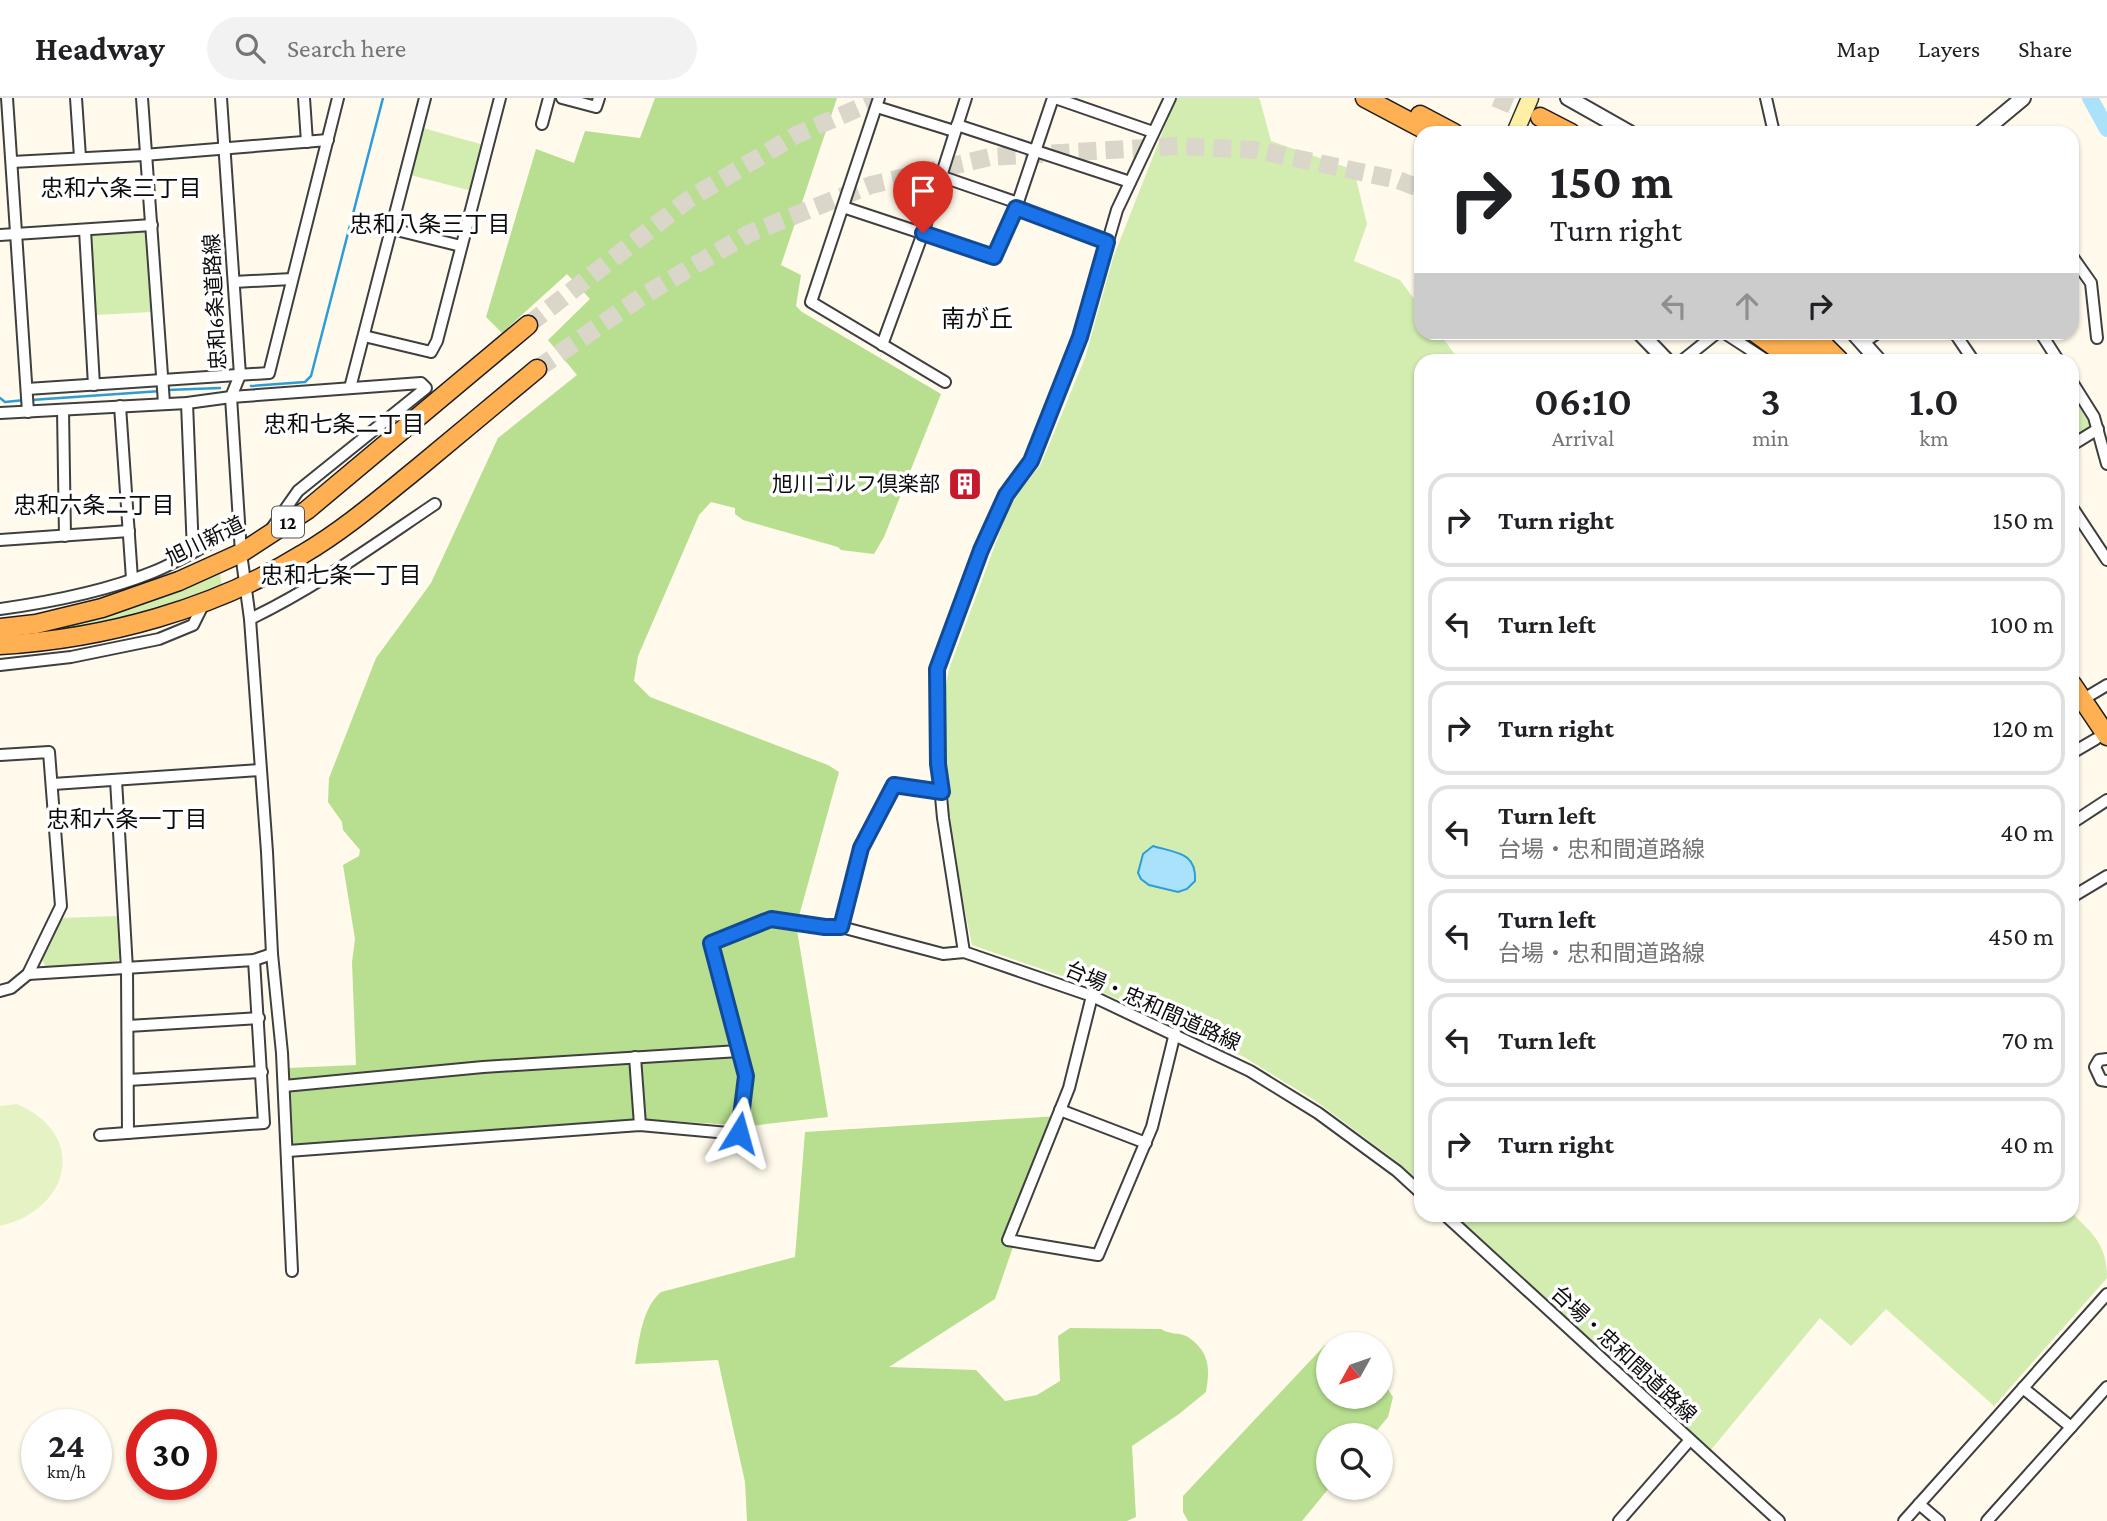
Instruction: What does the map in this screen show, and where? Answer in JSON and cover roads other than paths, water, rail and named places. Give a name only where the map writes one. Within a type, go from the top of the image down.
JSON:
[{"type":"highway","points":[[1365,98],[1419,126]]},
{"type":"highway","points":[[1390,98],[1441,126]]},
{"type":"highway","points":[[1540,117],[1557,126]]},
{"type":"highway","name":"旭川新道","points":[[0,628],[36,624],[102,608],[179,581],[241,553],[307,509],[528,325]]},
{"type":"highway","points":[[1765,340],[1785,354]]},
{"type":"highway","points":[[1793,340],[1810,354]]},
{"type":"highway","points":[[1809,340],[1824,354]]},
{"type":"highway","points":[[1819,340],[1833,354]]},
{"type":"highway","name":"12","points":[[0,645],[78,637],[121,628],[246,586],[304,554],[352,521],[537,369]]},
{"type":"highway","points":[[2079,703],[2103,742]]},
{"type":"main road","points":[[1518,126],[1530,98]]},
{"type":"street","points":[[7,98],[27,401]]},
{"type":"street","points":[[76,98],[79,157]]},
{"type":"street","points":[[142,98],[163,392]]},
{"type":"street","name":"忠和6条道路線","points":[[221,98],[240,374],[231,397],[284,1086],[292,1271]]},
{"type":"street","points":[[304,98],[307,142]]},
{"type":"street","points":[[27,401],[62,410],[121,406],[163,392],[240,374],[269,373],[338,98]]},
{"type":"street","points":[[350,388],[425,98]]},
{"type":"street","points":[[364,335],[430,352],[437,341],[500,98]]},
{"type":"street","points":[[542,124],[549,98]]},
{"type":"street","points":[[562,98],[596,107],[599,98]]},
{"type":"street","points":[[882,345],[923,233],[966,98]]},
{"type":"street","points":[[844,206],[994,257],[1017,205],[1054,98],[1153,132]]},
{"type":"street","points":[[964,952],[943,818],[938,764],[937,669],[981,550],[1006,495],[1031,461],[1080,337],[1107,242],[1129,182],[1170,98]]},
{"type":"street","points":[[1568,98],[1618,126]]},
{"type":"street","points":[[1766,98],[1772,126]]},
{"type":"street","points":[[1990,126],[2023,98]]},
{"type":"street","points":[[945,382],[811,302],[878,102],[1129,182]]},
{"type":"street","points":[[12,162],[144,155],[328,140]]},
{"type":"street","points":[[940,176],[1107,242]]},
{"type":"street","points":[[360,221],[461,246]]},
{"type":"street","points":[[0,235],[152,225]]},
{"type":"street","points":[[85,230],[94,385]]},
{"type":"street","points":[[2079,266],[2091,283],[2097,338]]},
{"type":"street","points":[[234,282],[292,279]]},
{"type":"street","points":[[1647,340],[1660,354]]},
{"type":"street","points":[[1690,354],[1707,340]]},
{"type":"street","points":[[1735,340],[1757,354]]},
{"type":"street","points":[[1860,340],[1873,354]]},
{"type":"street","points":[[0,414],[27,401],[94,385],[163,392],[187,403],[231,397],[421,383],[426,388],[298,491],[267,536]]},
{"type":"street","points":[[2079,393],[2094,417],[2107,464]]},
{"type":"street","points":[[187,403],[193,552]]},
{"type":"street","points":[[121,406],[132,579]]},
{"type":"street","points":[[62,410],[65,536]]},
{"type":"street","points":[[2079,441],[2098,429]]},
{"type":"street","points":[[250,619],[336,571],[435,505]]},
{"type":"street","points":[[2079,518],[2107,560]]},
{"type":"street","points":[[0,609],[52,602],[154,572],[239,527]]},
{"type":"street","points":[[0,540],[129,531]]},
{"type":"street","points":[[0,665],[71,657],[159,639],[193,625],[205,601]]},
{"type":"street","points":[[2079,695],[2107,685]]},
{"type":"street","points":[[2079,751],[2103,742]]},
{"type":"street","points":[[0,755],[49,752],[61,906],[28,974],[11,988],[0,992]]},
{"type":"street","points":[[53,783],[260,770]]},
{"type":"street","points":[[116,780],[127,969],[128,1133]]},
{"type":"street","points":[[841,927],[861,848],[894,785],[942,792]]},
{"type":"street","points":[[2079,818],[2107,800]]},
{"type":"street","points":[[2079,893],[2107,876]]},
{"type":"street","name":"台場・忠和間道路線","points":[[739,1051],[711,943],[771,919],[841,927],[943,954],[964,952],[1092,996],[1175,1033],[1250,1071],[1318,1113],[1414,1187]]},
{"type":"street","points":[[28,974],[254,960],[272,954]]},
{"type":"street","points":[[100,1135],[264,1123],[254,960]]},
{"type":"street","points":[[1092,996],[1069,1088],[1008,1240],[1098,1255],[1146,1143],[1175,1033]]},
{"type":"street","points":[[128,1026],[259,1018]]},
{"type":"street","points":[[284,1086],[483,1067],[739,1051],[746,1076],[739,1133],[640,1125],[288,1151]]},
{"type":"street","points":[[635,1057],[640,1125]]},
{"type":"street","points":[[2107,1059],[2099,1060],[2095,1067],[2101,1080],[2107,1081]]},
{"type":"street","points":[[128,1080],[262,1072]]},
{"type":"street","points":[[1060,1110],[1146,1143]]},
{"type":"street","name":"台場・忠和間道路線","points":[[1453,1222],[1779,1521]]},
{"type":"street","points":[[1904,1521],[2107,1294]]},
{"type":"street","points":[[1987,1521],[2107,1387]]},
{"type":"street","points":[[2023,1388],[2071,1427]]},
{"type":"street","points":[[1619,1521],[1689,1440]]},
{"type":"street","points":[[1919,1504],[1939,1521]]},
{"type":"water","points":[[1153,846],[1183,855],[1193,864],[1195,881],[1187,889],[1178,892],[1149,885],[1141,879],[1138,873],[1143,854]]},
{"type":"waterway","points":[[251,386],[305,382],[311,376],[383,98]]},
{"type":"waterway","points":[[2090,98],[2107,129]]},
{"type":"waterway","points":[[167,390],[220,388]]},
{"type":"waterway","points":[[31,400],[161,391]]},
{"type":"waterway","points":[[0,398],[5,402],[25,400]]},
{"type":"tunnel","points":[[528,325],[689,199],[796,135],[882,98]]},
{"type":"tunnel","points":[[1495,98],[1537,115]]},
{"type":"tunnel","points":[[537,369],[641,297],[748,234],[871,185],[990,157],[1179,146],[1257,150],[1398,180],[1414,186]]},
{"type":"place","name":"旭川ゴルフ倶楽部","points":[[965,484]]},
{"type":"district","name":"忠和六条三丁目","points":[[121,188]]},
{"type":"district","name":"忠和八条三丁目","points":[[430,224]]},
{"type":"district","name":"南が丘","points":[[977,318]]},
{"type":"district","name":"忠和七条二丁目","points":[[344,424]]},
{"type":"district","name":"忠和六条二丁目","points":[[94,505]]},
{"type":"district","name":"忠和七条一丁目","points":[[341,575]]},
{"type":"district","name":"忠和六条一丁目","points":[[127,819]]}]
